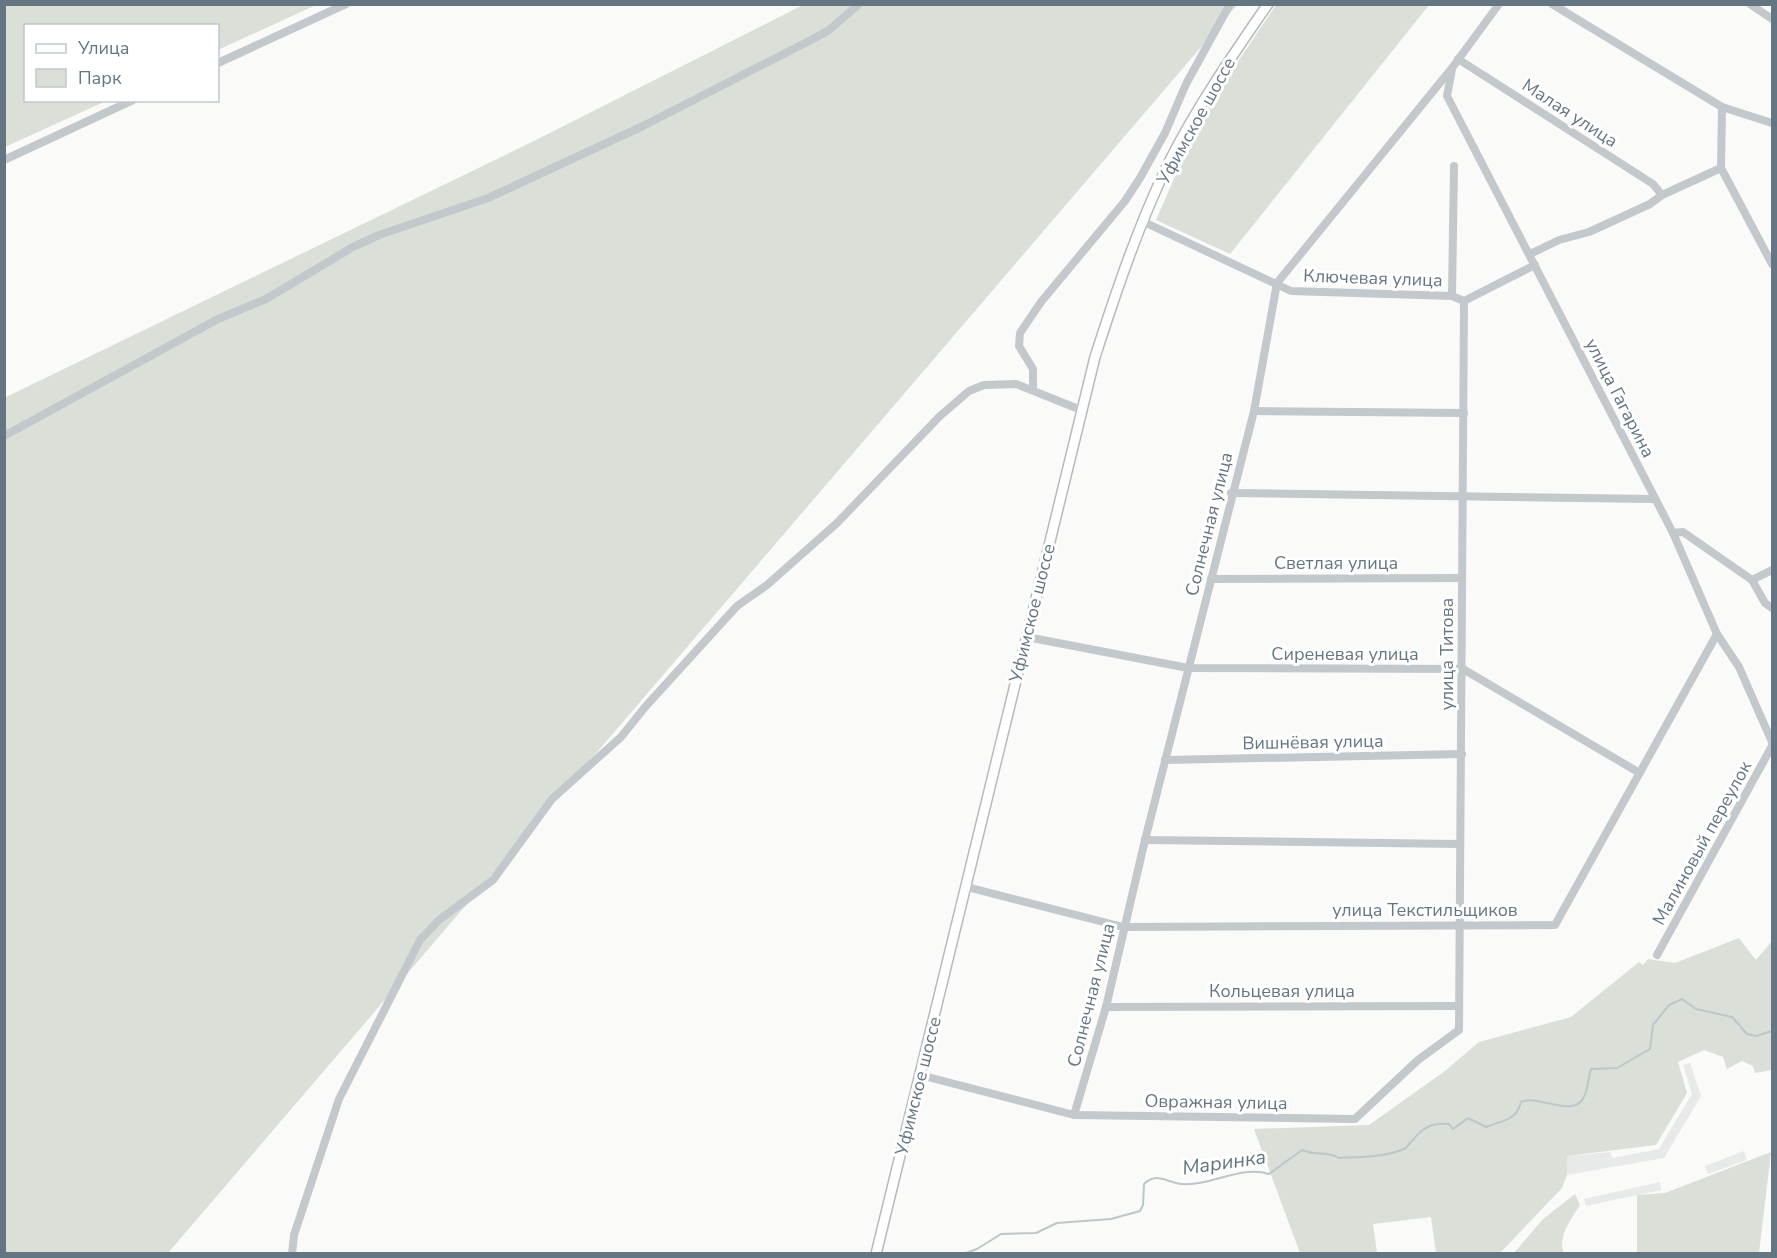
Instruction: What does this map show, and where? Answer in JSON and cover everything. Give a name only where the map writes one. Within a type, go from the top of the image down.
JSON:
[{"type":"main road","name":"Уфимское шоссе","points":[[876,1254],[967,887],[1081,410],[1117,289],[1168,164],[1268,4]]},
{"type":"street","points":[[219,63],[346,4]]},
{"type":"street","points":[[4,436],[219,319],[266,299],[353,247],[379,235],[488,198],[641,127],[815,39],[859,4]]},
{"type":"street","points":[[1034,390],[1033,369],[1019,346],[1020,333],[1048,293],[1125,201],[1140,178],[1165,133],[1186,84],[1230,4]]},
{"type":"street","name":"Солнечная улица","points":[[1074,1115],[1106,1007],[1231,493],[1254,411],[1277,283],[1452,68],[1499,4]]},
{"type":"street","points":[[1552,4],[1722,107],[1773,123]]},
{"type":"street","points":[[1750,4],[1773,19]]},
{"type":"street","name":"Малая улица","points":[[1458,59],[1653,184],[1662,195]]},
{"type":"street","name":"улица Гагарина","points":[[1452,68],[1447,96],[1673,533],[1717,634],[1739,667],[1773,744]]},
{"type":"street","points":[[4,160],[129,102]]},
{"type":"street","points":[[1722,107],[1721,168],[1773,264]]},
{"type":"street","points":[[1452,296],[1454,166]]},
{"type":"street","points":[[1530,254],[1559,240],[1589,232],[1721,168]]},
{"type":"street","name":"Ключевая улица","points":[[1144,222],[1291,291],[1452,296],[1464,302],[1535,265]]},
{"type":"street","name":"улица Титова","points":[[1458,1006],[1461,925],[1459,844],[1464,669],[1461,578],[1465,498],[1464,302]]},
{"type":"street","points":[[292,1254],[297,1227],[339,1099],[400,976],[429,929],[493,880],[552,799],[621,737],[646,706],[737,606],[767,585],[837,523],[940,416],[969,391],[984,385],[1016,384],[1081,410]]},
{"type":"street","points":[[1254,411],[1464,413]]},
{"type":"street","points":[[1231,493],[1655,499]]},
{"type":"street","points":[[1673,533],[1683,532],[1752,580],[1766,603],[1773,608]]},
{"type":"street","points":[[1752,580],[1773,570]]},
{"type":"street","name":"Светлая улица","points":[[1211,579],[1461,578]]},
{"type":"street","name":"улица Текстильщиков","points":[[967,887],[1124,927],[1555,925],[1638,772],[1717,634]]},
{"type":"street","name":"Сиреневая улица","points":[[1027,637],[1188,668],[1464,669]]},
{"type":"street","points":[[1464,669],[1638,772]]},
{"type":"street","name":"Малиновый переулок","points":[[1657,955],[1773,744]]},
{"type":"street","name":"Вишнёвая улица","points":[[1165,759],[1462,754]]},
{"type":"street","points":[[1145,840],[1459,844]]},
{"type":"street","name":"Овражная улица","points":[[920,1075],[1074,1115],[1355,1119],[1418,1060],[1459,1030],[1458,1006]]},
{"type":"street","name":"Кольцевая улица","points":[[1106,1007],[1458,1006]]},
{"type":"shaded area","points":[[1690,1063],[1701,1096],[1664,1158],[1567,1175],[1567,1156],[1611,1152],[1612,1158],[1659,1149],[1692,1094],[1683,1065]]},
{"type":"shaded area","points":[[1744,1151],[1747,1160],[1708,1174],[1705,1166]]},
{"type":"shaded area","points":[[1660,1182],[1661,1190],[1586,1206],[1584,1199]]},
{"type":"green space","points":[[5,4],[316,5],[219,50],[219,24],[24,24],[24,102],[104,102],[5,147]]},
{"type":"green space","points":[[803,5],[1237,5],[168,1253],[5,1253],[4,398],[534,141]]},
{"type":"green space","points":[[1276,5],[1429,5],[1230,254],[1156,220],[1202,115]]},
{"type":"green space","points":[[1739,938],[1756,960],[1772,941],[1772,1070],[1755,1073],[1753,1066],[1742,1061],[1727,1069],[1723,1057],[1704,1050],[1678,1062],[1687,1093],[1656,1145],[1567,1156],[1567,1175],[1562,1188],[1500,1253],[1436,1253],[1431,1217],[1373,1224],[1377,1253],[1300,1253],[1254,1129],[1369,1125],[1445,1071],[1479,1042],[1571,1017],[1639,962],[1643,965],[1648,959],[1675,963]]},
{"type":"green space","points":[[1771,1152],[1759,1253],[1637,1253],[1637,1195],[1665,1193]]},
{"type":"green space","points":[[1575,1194],[1580,1205],[1569,1222],[1562,1240],[1564,1253],[1514,1253],[1543,1219]]},
{"type":"waterway","name":"Маринка","points":[[963,1254],[977,1249],[1001,1234],[1036,1233],[1057,1223],[1111,1219],[1140,1211],[1143,1205],[1144,1184],[1153,1178],[1193,1184],[1248,1172],[1269,1174],[1302,1150],[1339,1158],[1382,1155],[1406,1148],[1419,1133],[1429,1126],[1449,1124],[1453,1129],[1468,1118],[1486,1127],[1503,1121],[1516,1113],[1521,1102],[1528,1100],[1572,1106],[1584,1097],[1591,1069],[1617,1068],[1650,1049],[1653,1025],[1669,1005],[1682,999],[1696,1009],[1732,1017],[1747,1034],[1756,1036],[1772,1031]]}]
